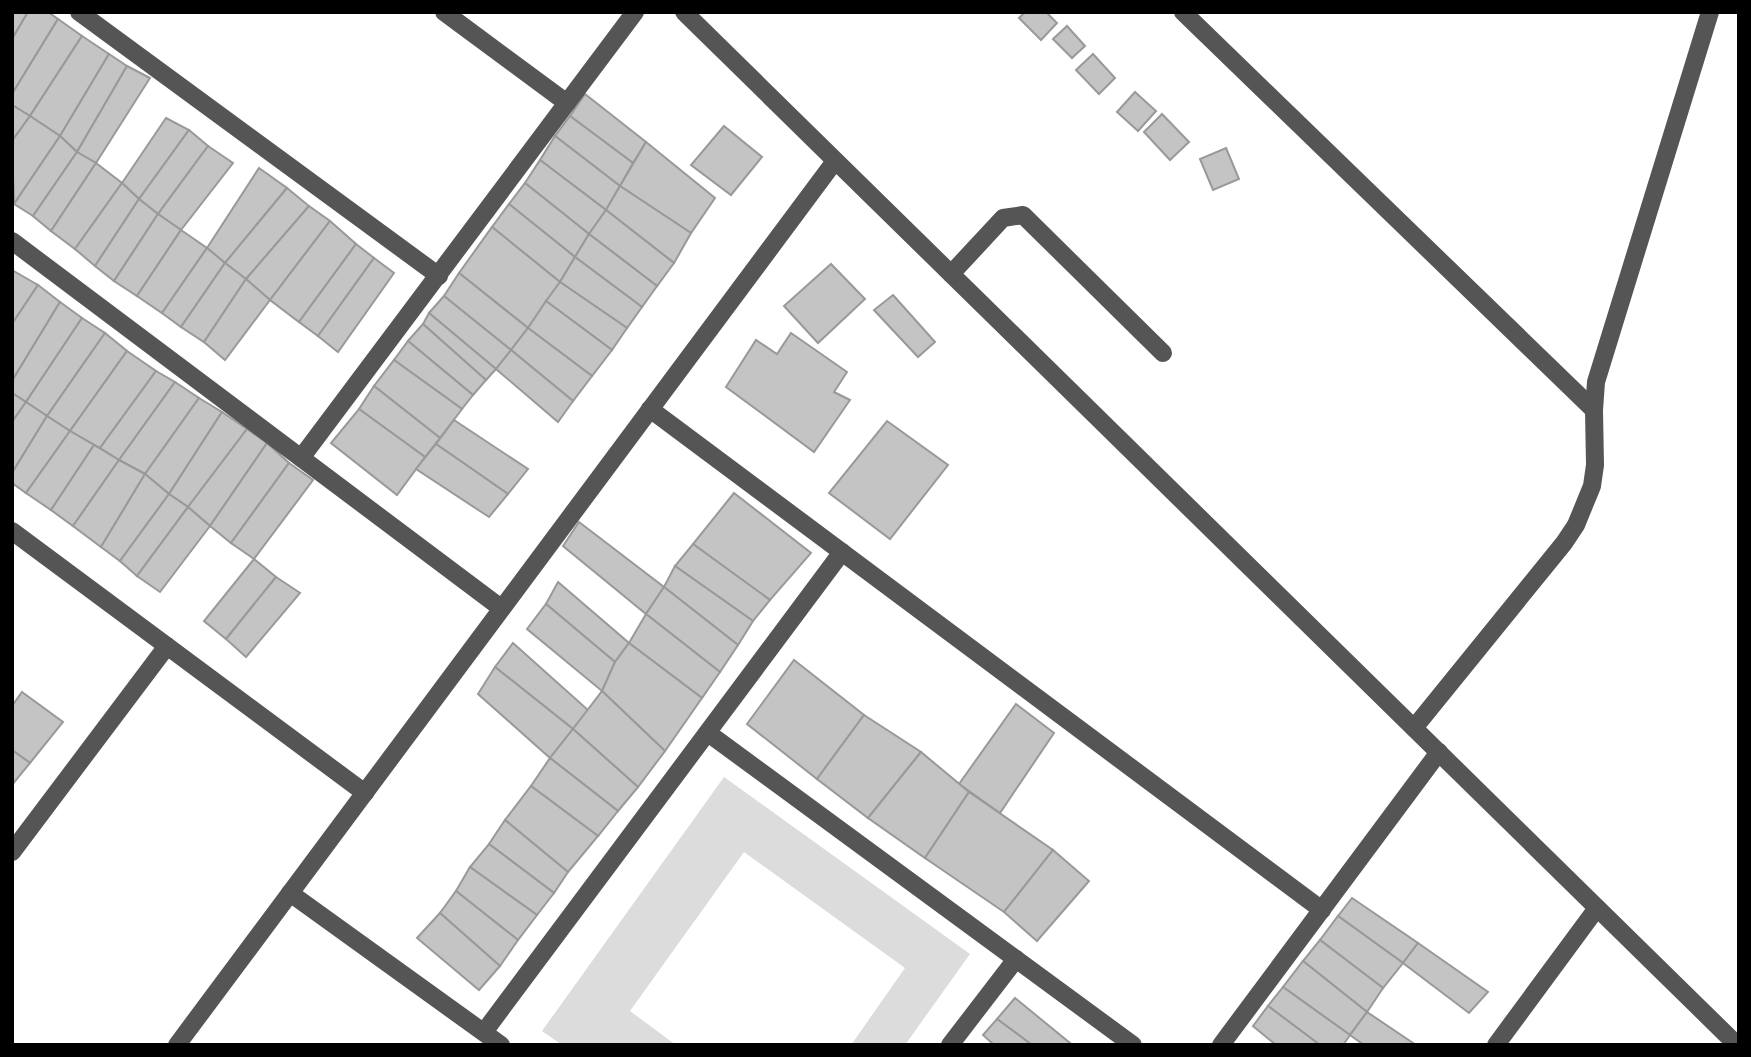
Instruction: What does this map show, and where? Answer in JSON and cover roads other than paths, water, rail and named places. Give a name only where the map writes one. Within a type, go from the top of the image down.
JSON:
[{"type":"street","points":[[79,12],[439,276]]},
{"type":"street","points":[[444,12],[567,103]]},
{"type":"street","points":[[301,458],[635,12]]},
{"type":"street","points":[[684,12],[1737,1045]]},
{"type":"street","points":[[1183,12],[1594,410]]},
{"type":"street","points":[[1414,728],[1576,526],[1592,486],[1595,465],[1594,410],[1598,375],[1710,12]]},
{"type":"street","points":[[177,1045],[835,160]]},
{"type":"street","points":[[951,274],[1003,218],[1023,215],[1163,353]]},
{"type":"street","points":[[12,241],[501,608]]},
{"type":"street","points":[[649,409],[1322,910]]},
{"type":"street","points":[[12,531],[365,793]]},
{"type":"street","points":[[484,1032],[842,552]]},
{"type":"street","points":[[12,852],[19,829],[167,646]]},
{"type":"street","points":[[708,733],[1133,1045]]},
{"type":"street","points":[[1221,1045],[1439,752]]},
{"type":"street","points":[[290,893],[501,1045]]},
{"type":"street","points":[[1496,1045],[1597,908]]},
{"type":"street","points":[[950,1045],[1016,959]]}]
